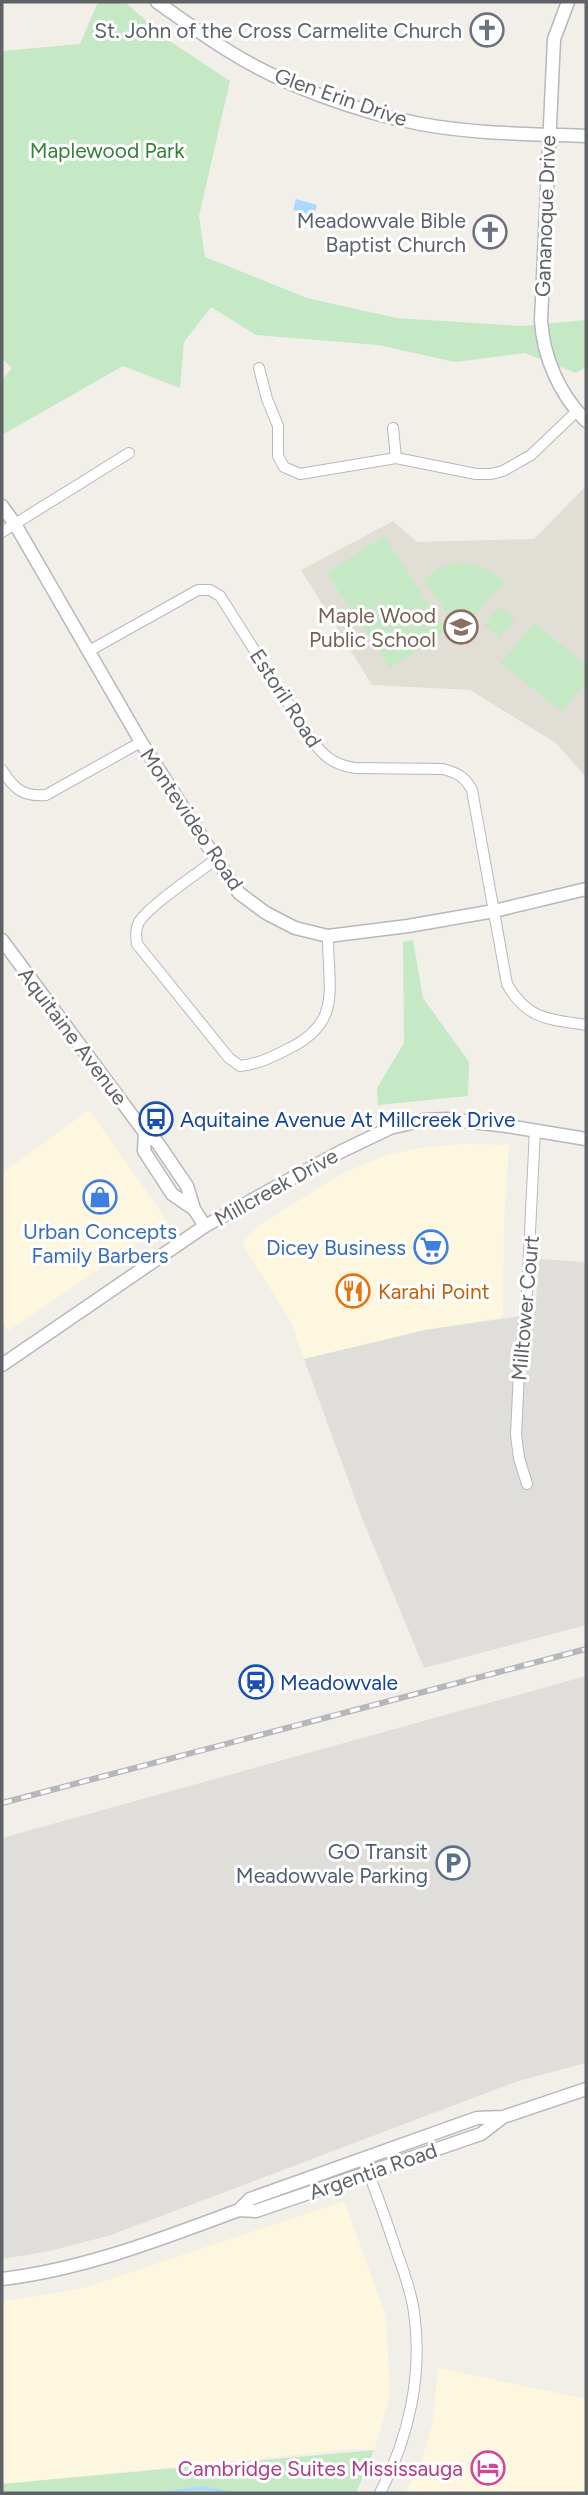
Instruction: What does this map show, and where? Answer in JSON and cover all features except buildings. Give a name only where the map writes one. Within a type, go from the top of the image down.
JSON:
[{"type":"street","name":"Glen Erin Drive","points":[[156,2],[228,51],[262,69],[355,106],[421,124],[494,133],[586,136]]},
{"type":"street","name":"Gananoque Drive","points":[[568,2],[554,39],[542,338],[558,383],[576,412],[586,421]]},
{"type":"street","points":[[258,368],[278,426],[278,456],[284,467],[300,474],[396,458],[476,474],[503,471],[531,455],[576,412]]},
{"type":"street","points":[[393,428],[396,458]]},
{"type":"street","points":[[2,531],[129,453]]},
{"type":"street","name":"Montevideo Road","points":[[2,506],[141,742],[216,859],[251,904],[295,928],[328,936],[494,911],[586,889]]},
{"type":"street","name":"Estoril Road","points":[[89,651],[198,590],[210,590],[220,596],[309,736],[330,761],[355,768],[443,769],[466,779],[472,790],[507,984],[514,997],[528,1012],[549,1019],[586,1025]]},
{"type":"street","points":[[2,770],[17,790],[36,796],[46,795],[141,742]]},
{"type":"street","points":[[216,859],[149,911],[135,931],[137,944],[229,1058],[240,1066],[257,1064],[301,1043],[314,1034],[325,1020],[329,1006],[328,936]]},
{"type":"street","name":"Aquitaine Avenue","points":[[2,940],[145,1133],[157,1142],[187,1186],[194,1209],[205,1226]]},
{"type":"street","name":"Millcreek Drive","points":[[2,1365],[205,1226],[340,1152],[390,1128],[424,1120],[447,1119],[586,1139]]},
{"type":"street","name":"Milltower Court","points":[[527,1483],[519,1458],[516,1434],[528,1280],[535,1130]]},
{"type":"street","name":"Argentia Road","points":[[239,2210],[250,2199],[477,2118],[503,2117],[586,2090]]},
{"type":"street","name":"Argentia Road","points":[[2,2279],[69,2268],[116,2255],[239,2210],[257,2211],[481,2134],[503,2117]]},
{"type":"street","points":[[363,2159],[408,2285],[414,2309],[416,2336],[412,2410],[394,2467],[380,2493]]},
{"type":"shaded area","name":"Maple Wood Public School","points":[[586,486],[584,775],[556,743],[470,690],[372,685],[301,570],[393,521],[417,542],[534,539]]},
{"type":"shaded area","points":[[89,1110],[168,1222],[8,1331],[2,1321],[2,1173]]},
{"type":"shaded area","points":[[465,1144],[509,1145],[504,1221],[503,1317],[425,1330],[304,1359],[292,1324],[242,1243],[258,1226],[343,1173],[390,1154]]},
{"type":"shaded area","points":[[539,1259],[586,1262],[586,1625],[424,1668],[362,1518],[304,1359],[425,1330],[535,1314]]},
{"type":"shaded area","points":[[586,1676],[586,2063],[518,2081],[111,2235],[50,2251],[2,2259],[2,1838]]},
{"type":"shaded area","points":[[344,2201],[386,2316],[390,2396],[374,2450],[353,2449],[2,2484],[2,2301],[86,2287]]},
{"type":"shaded area","points":[[438,2368],[586,2399],[586,2493],[405,2493],[420,2465],[433,2421]]},
{"type":"green space","name":"Maplewood Park","points":[[98,2],[125,2],[168,40],[230,81],[199,216],[205,257],[307,298],[396,318],[521,326],[586,320],[586,367],[576,373],[525,353],[455,362],[378,345],[256,335],[211,307],[184,342],[180,388],[123,366],[2,435],[2,380],[12,368],[2,359],[2,51],[80,44]]},
{"type":"green space","points":[[384,536],[446,631],[390,668],[327,573]]},
{"type":"green space","points":[[455,563],[481,567],[505,581],[466,624],[455,624],[423,580],[437,569]]},
{"type":"green space","points":[[500,606],[515,619],[500,638],[484,625]]},
{"type":"green space","points":[[534,623],[586,665],[586,681],[562,712],[501,663]]},
{"type":"green space","points":[[413,940],[423,998],[469,1062],[468,1096],[378,1105],[377,1088],[404,1043],[403,942]]},
{"type":"green space","points":[[374,2450],[356,2493],[2,2493],[2,2484]]},
{"type":"water","points":[[296,199],[317,205],[314,216],[293,210]]},
{"type":"waterway","points":[[164,2493],[204,2488],[229,2493]]},
{"type":"railway","points":[[2,1803],[586,1649]]},
{"type":"place","name":"St. John of the Cross Carmelite Church","points":[[487,30]]},
{"type":"place","name":"Meadowvale Bible Baptist Church","points":[[490,232]]},
{"type":"place","name":"Maple Wood Public School","points":[[461,627]]},
{"type":"place","name":"Aquitaine Avenue At Millcreek Drive","points":[[156,1119]]},
{"type":"place","name":"Urban Concepts Family Barbers","points":[[100,1197]]},
{"type":"place","name":"Dicey Business","points":[[431,1247]]},
{"type":"place","name":"Karahi Point","points":[[353,1291]]},
{"type":"place","name":"Meadowvale","points":[[256,1682]]},
{"type":"place","name":"GO Transit Meadowvale Parking","points":[[453,1863]]},
{"type":"place","name":"Cambridge Suites Mississauga","points":[[488,2468]]}]
